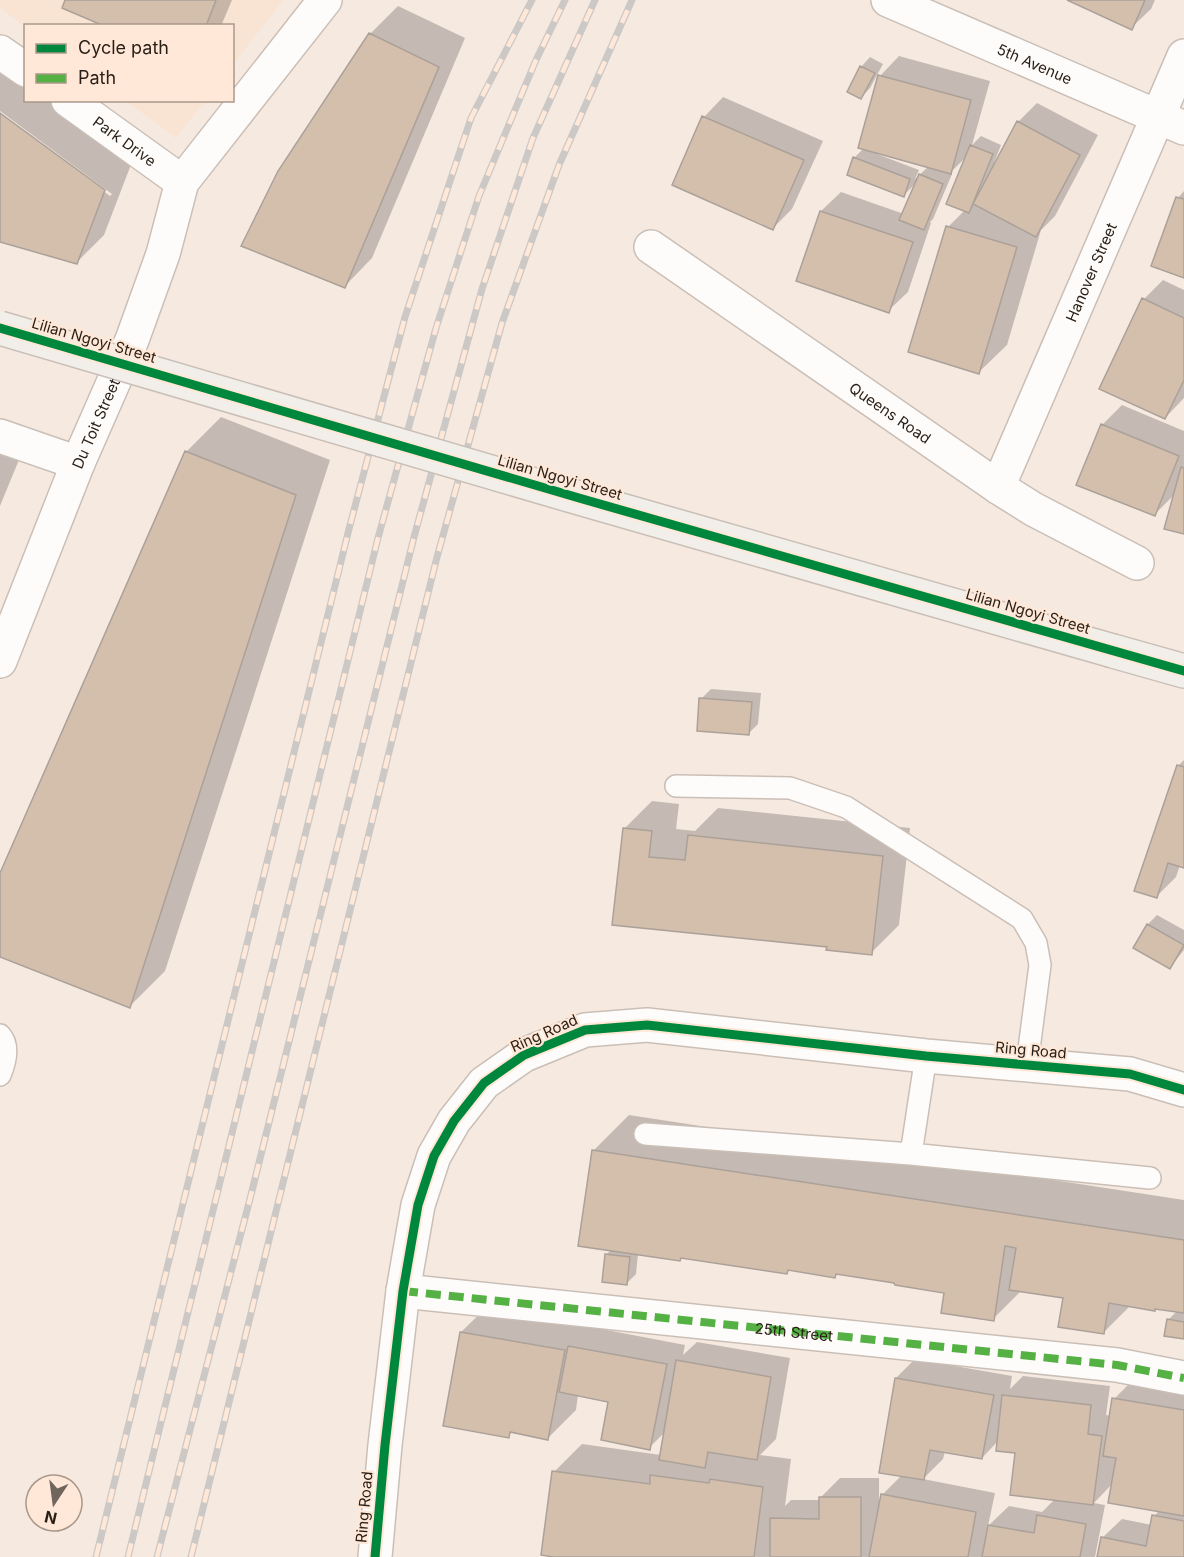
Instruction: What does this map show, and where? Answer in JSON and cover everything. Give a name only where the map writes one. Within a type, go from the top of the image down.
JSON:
[{"type":"street","points":[[182,182],[325,0]]},
{"type":"street","name":"5th Avenue","points":[[888,0],[1171,122]]},
{"type":"street","points":[[0,52],[24,69]]},
{"type":"street","name":"Hanover Street","points":[[998,487],[1171,122],[1184,56]]},
{"type":"street","name":"Park Drive","points":[[71,102],[182,182]]},
{"type":"street","name":"Du Toit Street","points":[[0,661],[78,463],[132,340],[163,254],[182,182]]},
{"type":"street","name":"Queens Road","points":[[651,247],[998,487],[1033,509],[1137,563]]},
{"type":"street","name":"Lilian Ngoyi Street","points":[[0,328],[567,495],[1184,671]]},
{"type":"street","points":[[0,435],[78,463]]},
{"type":"street","name":"Ring Road","points":[[375,1557],[403,1291],[418,1204],[434,1156],[454,1121],[484,1083],[524,1055],[585,1030],[647,1025],[926,1056],[1130,1074],[1184,1090]]},
{"type":"street","name":"25th Street","points":[[403,1291],[1117,1365],[1184,1378]]},
{"type":"lane","points":[[676,786],[790,788],[846,807],[1022,919],[1036,943],[1040,965],[1028,1064]]},
{"type":"lane","points":[[0,1035],[4,1039],[6,1060],[0,1075]]},
{"type":"lane","points":[[911,1154],[926,1056]]},
{"type":"lane","points":[[645,1134],[911,1154],[1150,1178]]},
{"type":"shaded area","points":[[0,0],[283,0],[234,64],[234,24],[24,24],[24,26],[0,8]]},
{"type":"shaded area","points":[[127,102],[204,102],[176,138]]},
{"type":"building","points":[[65,0],[216,0],[207,24],[99,24],[62,8]]},
{"type":"building","points":[[1067,0],[1145,0],[1132,30]]},
{"type":"building","points":[[369,33],[439,67],[345,288],[241,246],[278,171]]},
{"type":"building","points":[[860,66],[875,73],[861,99],[847,92]]},
{"type":"building","points":[[878,75],[971,100],[951,174],[858,148]]},
{"type":"building","points":[[0,113],[105,190],[77,264],[0,242]]},
{"type":"building","points":[[702,116],[804,160],[773,230],[672,185]]},
{"type":"building","points":[[1017,121],[1080,155],[1036,237],[973,204]]},
{"type":"building","points":[[970,145],[993,154],[969,213],[946,204]]},
{"type":"building","points":[[853,157],[910,179],[904,197],[847,175]]},
{"type":"building","points":[[919,174],[943,184],[924,230],[899,220]]},
{"type":"building","points":[[1176,197],[1184,199],[1184,278],[1151,266]]},
{"type":"building","points":[[820,211],[913,242],[889,313],[796,281]]},
{"type":"building","points":[[946,226],[1017,247],[979,374],[908,352]]},
{"type":"building","points":[[1142,298],[1184,318],[1184,380],[1165,419],[1099,389]]},
{"type":"building","points":[[1101,424],[1179,456],[1155,516],[1076,485]]},
{"type":"building","points":[[185,451],[296,495],[130,1008],[0,957],[0,873]]},
{"type":"building","points":[[1181,467],[1184,468],[1184,534],[1164,529]]},
{"type":"building","points":[[699,698],[752,702],[749,735],[697,731]]},
{"type":"building","points":[[1177,765],[1184,767],[1184,868],[1168,863],[1157,898],[1134,891]]},
{"type":"building","points":[[623,828],[652,831],[649,857],[685,860],[688,835],[883,856],[872,955],[826,950],[827,947],[612,925]]},
{"type":"building","points":[[1147,924],[1184,945],[1170,969],[1133,948]]},
{"type":"building","points":[[592,1150],[1184,1240],[1184,1313],[1155,1309],[1155,1311],[1109,1303],[1104,1334],[1058,1327],[1063,1298],[1009,1290],[1016,1248],[1005,1246],[994,1321],[941,1313],[944,1293],[894,1283],[836,1274],[835,1278],[788,1270],[787,1274],[578,1246]]},
{"type":"building","points":[[605,1254],[630,1257],[627,1285],[602,1282]]},
{"type":"building","points":[[1167,1319],[1184,1322],[1184,1339],[1164,1336]]},
{"type":"building","points":[[460,1332],[565,1350],[548,1440],[510,1432],[509,1438],[443,1426]]},
{"type":"building","points":[[568,1346],[667,1364],[650,1450],[601,1440],[608,1402],[559,1392]]},
{"type":"building","points":[[676,1360],[771,1377],[757,1460],[708,1452],[705,1468],[659,1460]]},
{"type":"building","points":[[895,1378],[994,1395],[982,1459],[930,1450],[924,1480],[879,1473]]},
{"type":"building","points":[[1002,1395],[1091,1405],[1088,1434],[1102,1436],[1093,1505],[1010,1495],[1015,1453],[996,1451]]},
{"type":"building","points":[[1112,1398],[1184,1410],[1184,1516],[1108,1503],[1116,1458],[1103,1456]]},
{"type":"building","points":[[552,1471],[650,1484],[650,1475],[709,1483],[710,1479],[763,1487],[754,1557],[553,1557],[541,1555]]},
{"type":"building","points":[[881,1494],[976,1512],[968,1557],[869,1557]]},
{"type":"building","points":[[819,1497],[861,1497],[861,1557],[770,1557],[770,1518],[819,1519]]},
{"type":"building","points":[[1037,1515],[1086,1524],[1080,1557],[982,1557],[988,1525],[1034,1533]]},
{"type":"building","points":[[1152,1515],[1184,1521],[1184,1557],[1097,1557],[1101,1537],[1146,1546]]},
{"type":"railway","points":[[96,1557],[349,529],[405,317],[471,118],[532,0]]},
{"type":"railway","points":[[128,1557],[378,538],[436,328],[479,196],[536,60],[565,0]]},
{"type":"railway","points":[[157,1557],[252,1191],[414,537],[482,289],[533,138],[595,0]]},
{"type":"railway","points":[[191,1557],[437,557],[502,323],[559,165],[632,0]]},
{"type":"marked path","points":[[403,1291],[1117,1365],[1184,1378]]},
{"type":"cycle path","points":[[0,328],[579,498],[1184,671]]},
{"type":"cycle path","points":[[375,1557],[403,1291],[418,1205],[434,1156],[454,1121],[484,1083],[524,1055],[585,1030],[647,1025],[926,1056],[1130,1074],[1184,1090]]}]
